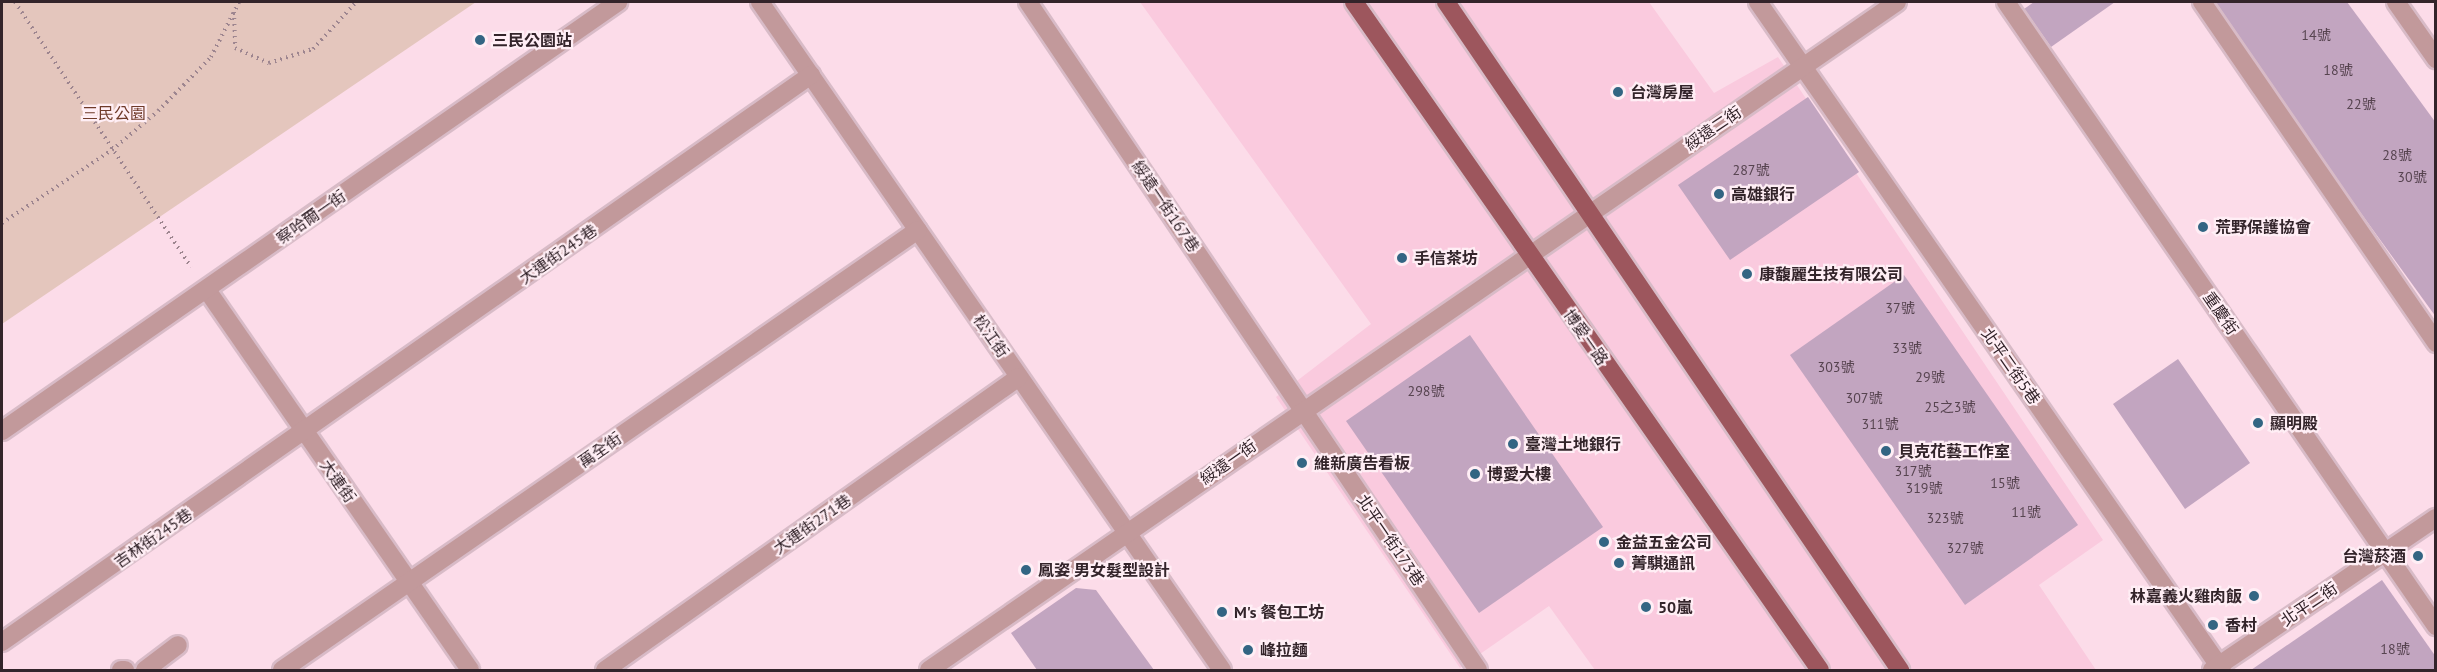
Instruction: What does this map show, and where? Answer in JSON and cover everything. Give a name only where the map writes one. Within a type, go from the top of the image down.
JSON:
[{"type":"main road","name":"博愛一路","points":[[1354,2],[1820,670]]},
{"type":"main road","points":[[1446,2],[1900,670]]},
{"type":"street","name":"察哈爾一街","points":[[2,431],[618,2]]},
{"type":"street","name":"松江街","points":[[760,2],[1222,670]]},
{"type":"street","name":"綏遠一街167巷","points":[[1028,2],[1304,410]]},
{"type":"street","name":"北平二街5巷","points":[[1758,2],[2218,669]]},
{"type":"street","name":"綏遠二街","points":[[1528,254],[1897,2]]},
{"type":"street","name":"重慶街","points":[[2006,2],[2436,626]]},
{"type":"street","points":[[2202,2],[2436,344]]},
{"type":"street","points":[[2396,2],[2436,59]]},
{"type":"street","name":"大連街245巷","points":[[305,433],[811,75]]},
{"type":"street","name":"萬全街","points":[[282,670],[918,230]]},
{"type":"street","name":"綏遠一街","points":[[929,670],[1528,254]]},
{"type":"street","name":"大連街","points":[[207,290],[470,670]]},
{"type":"street","name":"大連街271巷","points":[[605,670],[1019,377]]},
{"type":"street","name":"北平一街173巷","points":[[1304,410],[1478,670]]},
{"type":"street","name":"吉林街245巷","points":[[2,642],[305,433]]},
{"type":"street","name":"北平二街","points":[[2218,669],[2436,518]]},
{"type":"street","points":[[145,670],[178,645]]},
{"type":"path","points":[[15,2],[207,290]]},
{"type":"path","points":[[2,223],[112,150],[211,57],[238,2]]},
{"type":"path","points":[[234,11],[235,48],[269,63],[313,49],[356,2]]},
{"type":"shaded area","points":[[1140,2],[1649,2],[1714,93],[1778,57],[2103,540],[2039,585],[2096,670],[1595,670],[1549,606],[1460,668],[1276,397],[1371,324]]},
{"type":"green space","name":"三民公園","points":[[2,2],[476,2],[2,324]]},
{"type":"building","points":[[2034,2],[2115,2],[2051,47],[2024,9]]},
{"type":"building","points":[[2208,2],[2347,2],[2436,123],[2436,317]]},
{"type":"building","points":[[1808,97],[1859,172],[1730,260],[1678,185]]},
{"type":"building","points":[[1904,275],[2078,525],[1965,605],[1790,355]]},
{"type":"building","name":"博愛大樓","points":[[1470,335],[1603,527],[1479,613],[1346,421]]},
{"type":"building","points":[[2178,359],[2250,463],[2185,509],[2113,404]]},
{"type":"building","points":[[2382,580],[2436,657],[2436,670],[2251,670]]},
{"type":"building","points":[[1076,588],[1096,590],[1154,670],[1037,670],[1011,633]]},
{"type":"place","name":"三民公園站","points":[[480,40]]},
{"type":"place","name":"台灣房屋","points":[[1618,92]]},
{"type":"place","name":"高雄銀行","points":[[1719,194]]},
{"type":"place","name":"荒野保護協會","points":[[2203,227]]},
{"type":"place","name":"手信茶坊","points":[[1402,258]]},
{"type":"place","name":"康馥麗生技有限公司","points":[[1747,274]]},
{"type":"place","name":"顯明殿","points":[[2258,423]]},
{"type":"place","name":"臺灣土地銀行","points":[[1513,444]]},
{"type":"place","name":"貝克花藝工作室","points":[[1886,451]]},
{"type":"place","name":"維新廣告看板","points":[[1302,463]]},
{"type":"place","name":"博愛大樓","points":[[1475,474]]},
{"type":"place","name":"金益五金公司","points":[[1604,542]]},
{"type":"place","name":"台灣菸酒","points":[[2418,556]]},
{"type":"place","name":"菁騏通訊","points":[[1619,563]]},
{"type":"place","name":"鳳姿 男女髮型設計","points":[[1026,570]]},
{"type":"place","name":"林嘉義火雞肉飯","points":[[2254,596]]},
{"type":"place","name":"50嵐","points":[[1646,607]]},
{"type":"place","name":"M's 餐包工坊","points":[[1222,612]]},
{"type":"place","name":"香村","points":[[2213,625]]},
{"type":"place","name":"峰拉麵","points":[[1248,650]]}]
